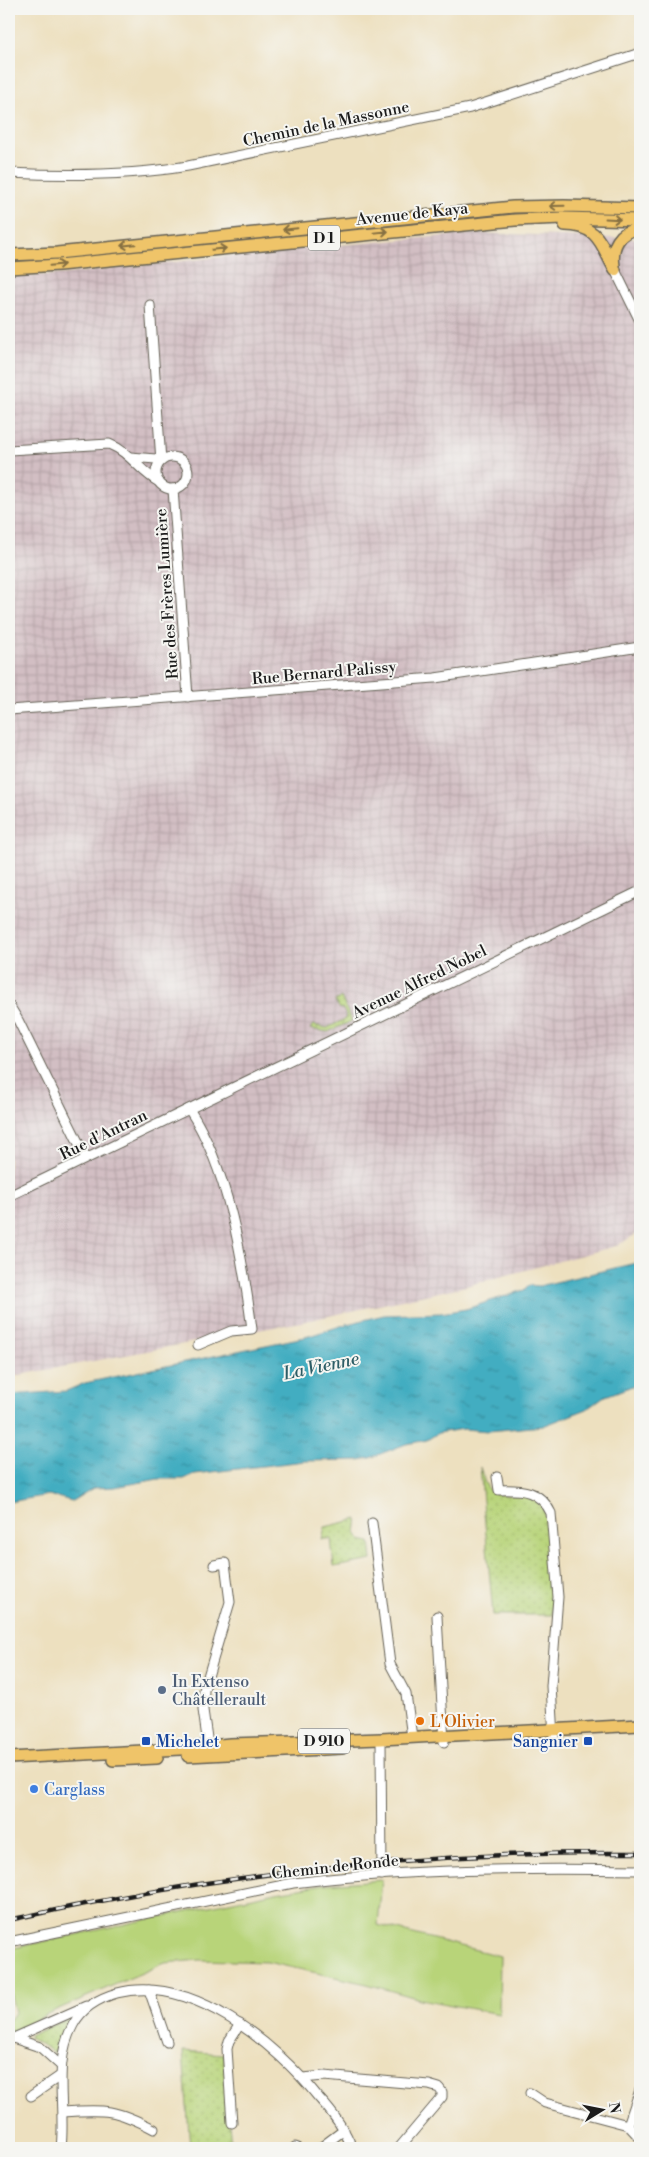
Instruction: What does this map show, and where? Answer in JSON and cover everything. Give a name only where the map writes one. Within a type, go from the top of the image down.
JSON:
[{"type":"main road","name":"Avenue de Kaya","points":[[9,255],[57,253],[514,207],[640,208]]},
{"type":"main road","name":"Avenue de Kaya","points":[[9,268],[113,260],[473,223],[563,218],[640,220]]},
{"type":"main road","points":[[473,223],[585,227],[598,239],[615,270]]},
{"type":"main road","points":[[615,270],[612,255],[616,242],[624,233],[640,228]]},
{"type":"main road","name":"D 910","points":[[9,1765],[209,1751],[230,1744],[382,1742],[554,1733],[640,1725]]},
{"type":"main road","name":"D 910","points":[[554,1733],[640,1732]]},
{"type":"main road","name":"D 910","points":[[382,1742],[412,1737],[443,1739]]},
{"type":"main road","name":"D 910","points":[[9,1758],[209,1751]]},
{"type":"street","name":"Chemin de la Massonne","points":[[9,173],[86,176],[160,171],[188,166],[470,108],[640,53]]},
{"type":"street","points":[[615,270],[640,322]]},
{"type":"street","points":[[150,305],[161,461],[157,469],[159,482]]},
{"type":"street","points":[[9,450],[105,443],[115,446],[130,457],[163,486],[173,489],[178,488],[186,481],[188,472],[184,462],[176,457],[166,458],[161,461]]},
{"type":"street","points":[[130,457],[161,461]]},
{"type":"street","name":"Rue des Frères Lumière","points":[[173,489],[188,697]]},
{"type":"street","name":"Rue Bernard Palissy","points":[[9,710],[464,675],[640,647]]},
{"type":"street","name":"Avenue Alfred Nobel","points":[[211,1098],[640,890]]},
{"type":"street","points":[[9,1005],[86,1158]]},
{"type":"street","name":"Rue d'Antran","points":[[9,1196],[211,1098]]},
{"type":"street","points":[[188,1109],[203,1135],[223,1185],[244,1270],[252,1329],[231,1331],[198,1345]]},
{"type":"street","points":[[497,1477],[499,1490],[520,1489],[534,1494],[546,1502],[551,1512],[558,1597],[551,1686],[554,1733]]},
{"type":"street","points":[[372,1522],[390,1664],[406,1694],[412,1737]]},
{"type":"street","points":[[209,1751],[203,1710],[204,1690],[230,1598],[225,1563],[214,1565]]},
{"type":"street","points":[[437,1616],[443,1739]]},
{"type":"street","points":[[382,1742],[382,1875]]},
{"type":"street","name":"Chemin de Ronde","points":[[9,1942],[293,1883],[382,1875],[503,1870],[640,1870]]},
{"type":"street","points":[[149,1990],[167,2042]]},
{"type":"street","points":[[11,2039],[121,1992],[149,1990],[175,1995],[215,2010],[240,2024],[283,2058],[303,2078],[344,2130],[352,2148]]},
{"type":"street","points":[[61,2148],[63,2112],[60,2065],[66,2040],[73,2025],[82,2012],[94,2002]]},
{"type":"street","points":[[232,2123],[227,2049],[229,2041],[240,2024]]},
{"type":"street","points":[[11,2039],[40,2047],[60,2065]]},
{"type":"street","points":[[31,2096],[60,2076]]},
{"type":"street","points":[[303,2078],[324,2076],[429,2085],[439,2088],[442,2092],[442,2097],[398,2148]]},
{"type":"street","points":[[628,2125],[640,2090]]},
{"type":"street","points":[[530,2093],[545,2103],[628,2125],[640,2138]]},
{"type":"street","points":[[63,2112],[106,2110],[126,2116],[154,2130]]},
{"type":"street","points":[[320,2148],[344,2130]]},
{"type":"shaded area","points":[[480,233],[640,239],[640,1232],[616,1246],[462,1287],[301,1322],[9,1377],[9,277],[63,274],[292,249]]},
{"type":"green space","points":[[341,997],[352,1021],[328,1032],[310,1029],[313,1025],[327,1028],[345,1019],[346,1015],[335,1001]]},
{"type":"green space","points":[[480,1467],[485,1483],[491,1493],[533,1499],[545,1511],[553,1582],[552,1615],[493,1615]]},
{"type":"green space","points":[[358,1519],[356,1533],[361,1540],[370,1542],[372,1560],[334,1567],[331,1539],[322,1539],[325,1527]]},
{"type":"green space","points":[[382,1880],[378,1925],[500,1956],[499,2014],[420,1999],[367,1984],[267,1962],[200,1960],[165,1963],[47,2014],[9,2036],[9,2021],[15,2012],[9,1988],[9,1949],[276,1892],[325,1884]]},
{"type":"green space","points":[[69,2018],[71,2020],[58,2053],[54,2053],[29,2038],[29,2036]]},
{"type":"green space","points":[[183,2051],[224,2054],[231,2148],[190,2148]]},
{"type":"water","name":"La Vienne","points":[[640,1262],[640,1383],[603,1397],[587,1409],[543,1426],[488,1431],[464,1429],[438,1433],[427,1440],[406,1444],[370,1458],[359,1460],[305,1461],[195,1474],[184,1479],[158,1479],[115,1487],[93,1488],[72,1501],[49,1495],[9,1502],[9,1395],[66,1391],[85,1383],[309,1336],[384,1315],[441,1313],[466,1309],[524,1290],[529,1285],[539,1286]]},
{"type":"railway","points":[[9,1920],[165,1889],[323,1868],[481,1856],[560,1853],[640,1853]]},
{"type":"place","name":"In Extenso Châtellerault","points":[[162,1690]]},
{"type":"place","name":"L'Olivier","points":[[420,1721]]},
{"type":"place","name":"Michelet","points":[[146,1741]]},
{"type":"place","name":"Sangnier","points":[[588,1741]]},
{"type":"place","name":"Carglass","points":[[34,1789]]}]
